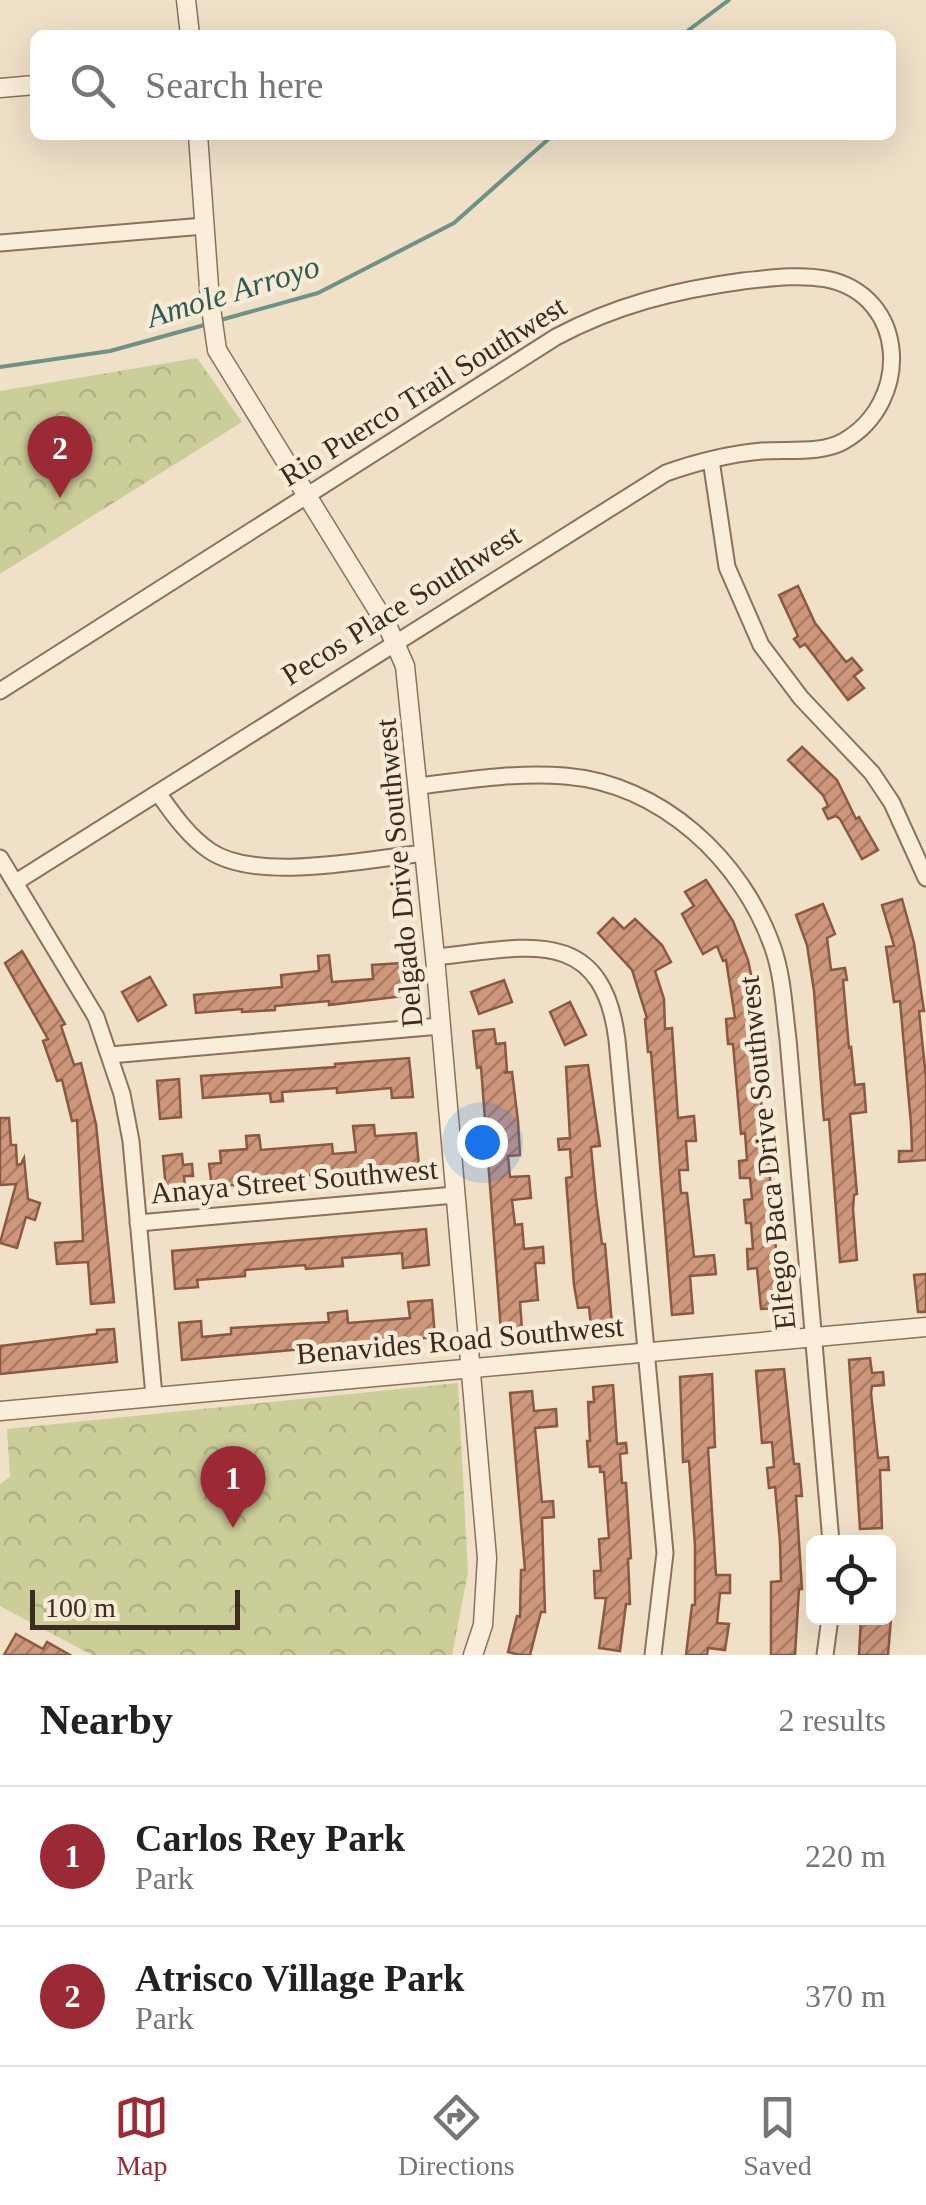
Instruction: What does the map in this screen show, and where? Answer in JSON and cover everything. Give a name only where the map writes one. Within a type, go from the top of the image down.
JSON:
[{"type":"street","points":[[186,0],[189,30]]},
{"type":"street","points":[[0,88],[30,85]]},
{"type":"street","name":"Delgado Drive Southwest","points":[[198,140],[210,301],[218,350],[396,642],[408,683],[436,957],[487,1558],[483,1625],[472,1655]]},
{"type":"street","points":[[0,243],[204,226]]},
{"type":"street","name":"Rio Puerco Trail Southwest","points":[[0,691],[556,337],[590,319],[661,294],[764,278],[804,276],[846,284],[862,295],[882,321],[892,354],[889,387],[871,420],[842,442]]},
{"type":"street","name":"Pecos Place Southwest","points":[[16,882],[644,484],[711,460],[842,442]]},
{"type":"street","points":[[711,460],[726,567],[761,645],[800,698],[872,774],[898,816],[926,878]]},
{"type":"street","name":"Elfego Baca Drive Southwest","points":[[419,786],[511,776],[588,779],[648,802],[679,819],[715,850],[737,878],[773,948],[780,978],[831,1535]]},
{"type":"street","points":[[158,792],[198,841],[236,864],[267,869],[425,854]]},
{"type":"street","points":[[0,858],[96,1016],[122,1094],[131,1141],[154,1396]]},
{"type":"street","points":[[436,957],[552,949],[583,964],[607,992],[616,1040],[664,1552],[653,1655]]},
{"type":"street","points":[[110,1056],[440,1026]]},
{"type":"street","name":"Anaya Street Southwest","points":[[138,1223],[455,1195]]},
{"type":"street","name":"Benavides Road Southwest","points":[[0,1411],[926,1328]]},
{"type":"street","points":[[825,1655],[829,1625]]},
{"type":"green space","points":[[197,358],[242,422],[0,574],[0,391]]},
{"type":"green space","points":[[458,1383],[468,1572],[452,1655],[92,1655],[0,1606],[0,1484],[10,1477],[7,1429]]},
{"type":"building","points":[[798,586],[815,623],[846,662],[852,658],[862,670],[854,676],[864,688],[848,700],[805,644],[800,647],[794,639],[798,636],[779,595]]},
{"type":"building","points":[[802,747],[837,780],[856,819],[859,817],[878,850],[862,859],[840,819],[828,819],[823,795],[788,760]]},
{"type":"building","points":[[706,880],[733,921],[748,960],[756,998],[752,999],[754,1042],[781,1308],[761,1309],[757,1268],[748,1269],[747,1249],[753,1249],[744,1200],[752,1199],[750,1178],[740,1178],[739,1161],[747,1160],[733,1044],[728,1044],[726,1019],[735,1018],[726,960],[723,961],[717,946],[703,954],[682,914],[694,906],[685,892]]},
{"type":"building","points":[[902,899],[914,943],[924,1011],[919,1011],[926,1078],[926,1160],[899,1162],[899,1151],[912,1151],[911,1124],[900,1001],[894,1002],[886,947],[894,946],[882,905]]},
{"type":"building","points":[[823,904],[835,934],[827,938],[831,970],[845,968],[849,1048],[855,1085],[864,1084],[866,1112],[850,1114],[857,1194],[853,1209],[857,1260],[840,1262],[814,991],[807,945],[796,915]]},
{"type":"building","points":[[613,918],[624,929],[635,919],[662,945],[671,962],[655,971],[664,999],[665,1029],[672,1028],[678,1118],[694,1116],[696,1141],[686,1141],[688,1170],[679,1170],[681,1193],[687,1193],[694,1257],[714,1255],[716,1274],[690,1276],[693,1313],[672,1315],[647,1018],[632,970],[598,933]]},
{"type":"building","points":[[22,951],[65,1024],[61,1026],[74,1065],[81,1063],[96,1124],[114,1302],[91,1304],[88,1262],[57,1264],[55,1243],[83,1241],[77,1120],[72,1121],[62,1080],[57,1081],[43,1041],[48,1039],[5,963]]},
{"type":"building","points":[[329,955],[332,982],[373,979],[372,965],[401,963],[404,996],[329,1005],[329,1001],[275,1006],[275,1010],[196,1013],[194,995],[282,987],[281,975],[319,971],[318,956]]},
{"type":"building","points":[[150,977],[166,1005],[138,1021],[122,992]]},
{"type":"building","points":[[504,980],[512,1002],[479,1014],[471,992]]},
{"type":"building","points":[[570,1002],[586,1035],[565,1045],[550,1012]]},
{"type":"building","points":[[494,1029],[496,1044],[505,1043],[504,1073],[512,1072],[518,1121],[520,1155],[508,1156],[510,1177],[529,1176],[531,1198],[512,1200],[515,1225],[522,1224],[524,1249],[543,1247],[544,1263],[535,1263],[538,1300],[520,1302],[522,1329],[501,1331],[481,1067],[477,1068],[473,1031]]},
{"type":"building","points":[[409,1058],[413,1097],[392,1098],[391,1088],[337,1093],[337,1088],[282,1092],[283,1101],[271,1102],[270,1093],[203,1098],[201,1076]]},
{"type":"building","points":[[588,1065],[600,1146],[591,1147],[612,1324],[591,1326],[589,1307],[578,1308],[574,1285],[566,1178],[572,1177],[570,1149],[559,1150],[558,1139],[570,1138],[566,1067]]},
{"type":"building","points":[[179,1079],[181,1117],[160,1119],[157,1081]]},
{"type":"building","points":[[0,1118],[9,1118],[17,1165],[24,1158],[28,1199],[40,1203],[35,1220],[26,1217],[17,1248],[0,1243],[16,1184],[0,1185]]},
{"type":"building","points":[[374,1125],[375,1136],[416,1133],[419,1167],[245,1180],[245,1184],[212,1187],[209,1164],[221,1163],[220,1151],[247,1149],[246,1136],[259,1135],[261,1150],[332,1144],[333,1154],[356,1152],[353,1126]]},
{"type":"building","points":[[182,1154],[183,1165],[192,1164],[193,1176],[184,1176],[185,1188],[166,1189],[163,1156]]},
{"type":"building","points":[[426,1229],[429,1265],[403,1268],[402,1253],[342,1258],[343,1266],[245,1270],[245,1276],[197,1280],[198,1287],[175,1289],[172,1251]]},
{"type":"building","points":[[926,1274],[926,1312],[918,1312],[914,1275]]},
{"type":"building","points":[[432,1300],[435,1337],[182,1360],[179,1323],[201,1321],[202,1337],[231,1334],[231,1328],[329,1322],[328,1313],[347,1311],[348,1323],[410,1318],[408,1302]]},
{"type":"building","points":[[114,1329],[117,1362],[0,1374],[0,1346]]},
{"type":"building","points":[[870,1358],[872,1373],[883,1372],[884,1385],[872,1386],[871,1393],[878,1458],[888,1457],[889,1470],[880,1470],[882,1528],[860,1529],[849,1360]]},
{"type":"building","points":[[784,1369],[794,1464],[799,1464],[802,1496],[796,1496],[802,1589],[795,1655],[771,1655],[771,1582],[781,1581],[780,1542],[775,1487],[769,1488],[767,1468],[774,1467],[772,1442],[762,1443],[756,1371]]},
{"type":"building","points":[[712,1374],[715,1447],[708,1448],[716,1575],[730,1575],[730,1593],[720,1593],[717,1623],[729,1624],[725,1650],[708,1648],[707,1655],[686,1655],[695,1605],[695,1546],[689,1461],[683,1462],[680,1377]]},
{"type":"building","points":[[613,1385],[617,1444],[626,1443],[627,1453],[620,1454],[631,1558],[630,1604],[626,1604],[620,1651],[599,1648],[606,1598],[595,1598],[594,1571],[601,1571],[599,1539],[609,1538],[604,1472],[600,1472],[600,1466],[589,1467],[587,1441],[588,1402],[594,1402],[593,1387]]},
{"type":"building","points":[[532,1391],[534,1411],[556,1409],[557,1426],[535,1428],[542,1502],[553,1501],[554,1517],[542,1518],[545,1612],[541,1612],[530,1655],[520,1655],[508,1652],[517,1616],[520,1617],[521,1570],[525,1570],[510,1393]]},
{"type":"building","points":[[861,1625],[890,1625],[888,1655],[859,1655]]},
{"type":"building","points":[[16,1634],[43,1649],[47,1642],[70,1655],[4,1655]]},
{"type":"waterway","name":"Amole Arroyo","points":[[689,30],[729,0]]},
{"type":"waterway","name":"Amole Arroyo","points":[[217,321],[318,293],[454,223],[547,140]]},
{"type":"waterway","name":"Amole Arroyo","points":[[0,367],[110,351],[208,324]]},
{"type":"place","name":"Atrisco Village Park","points":[[60,498]]},
{"type":"place","name":"Carlos Rey Park","points":[[233,1528]]}]
